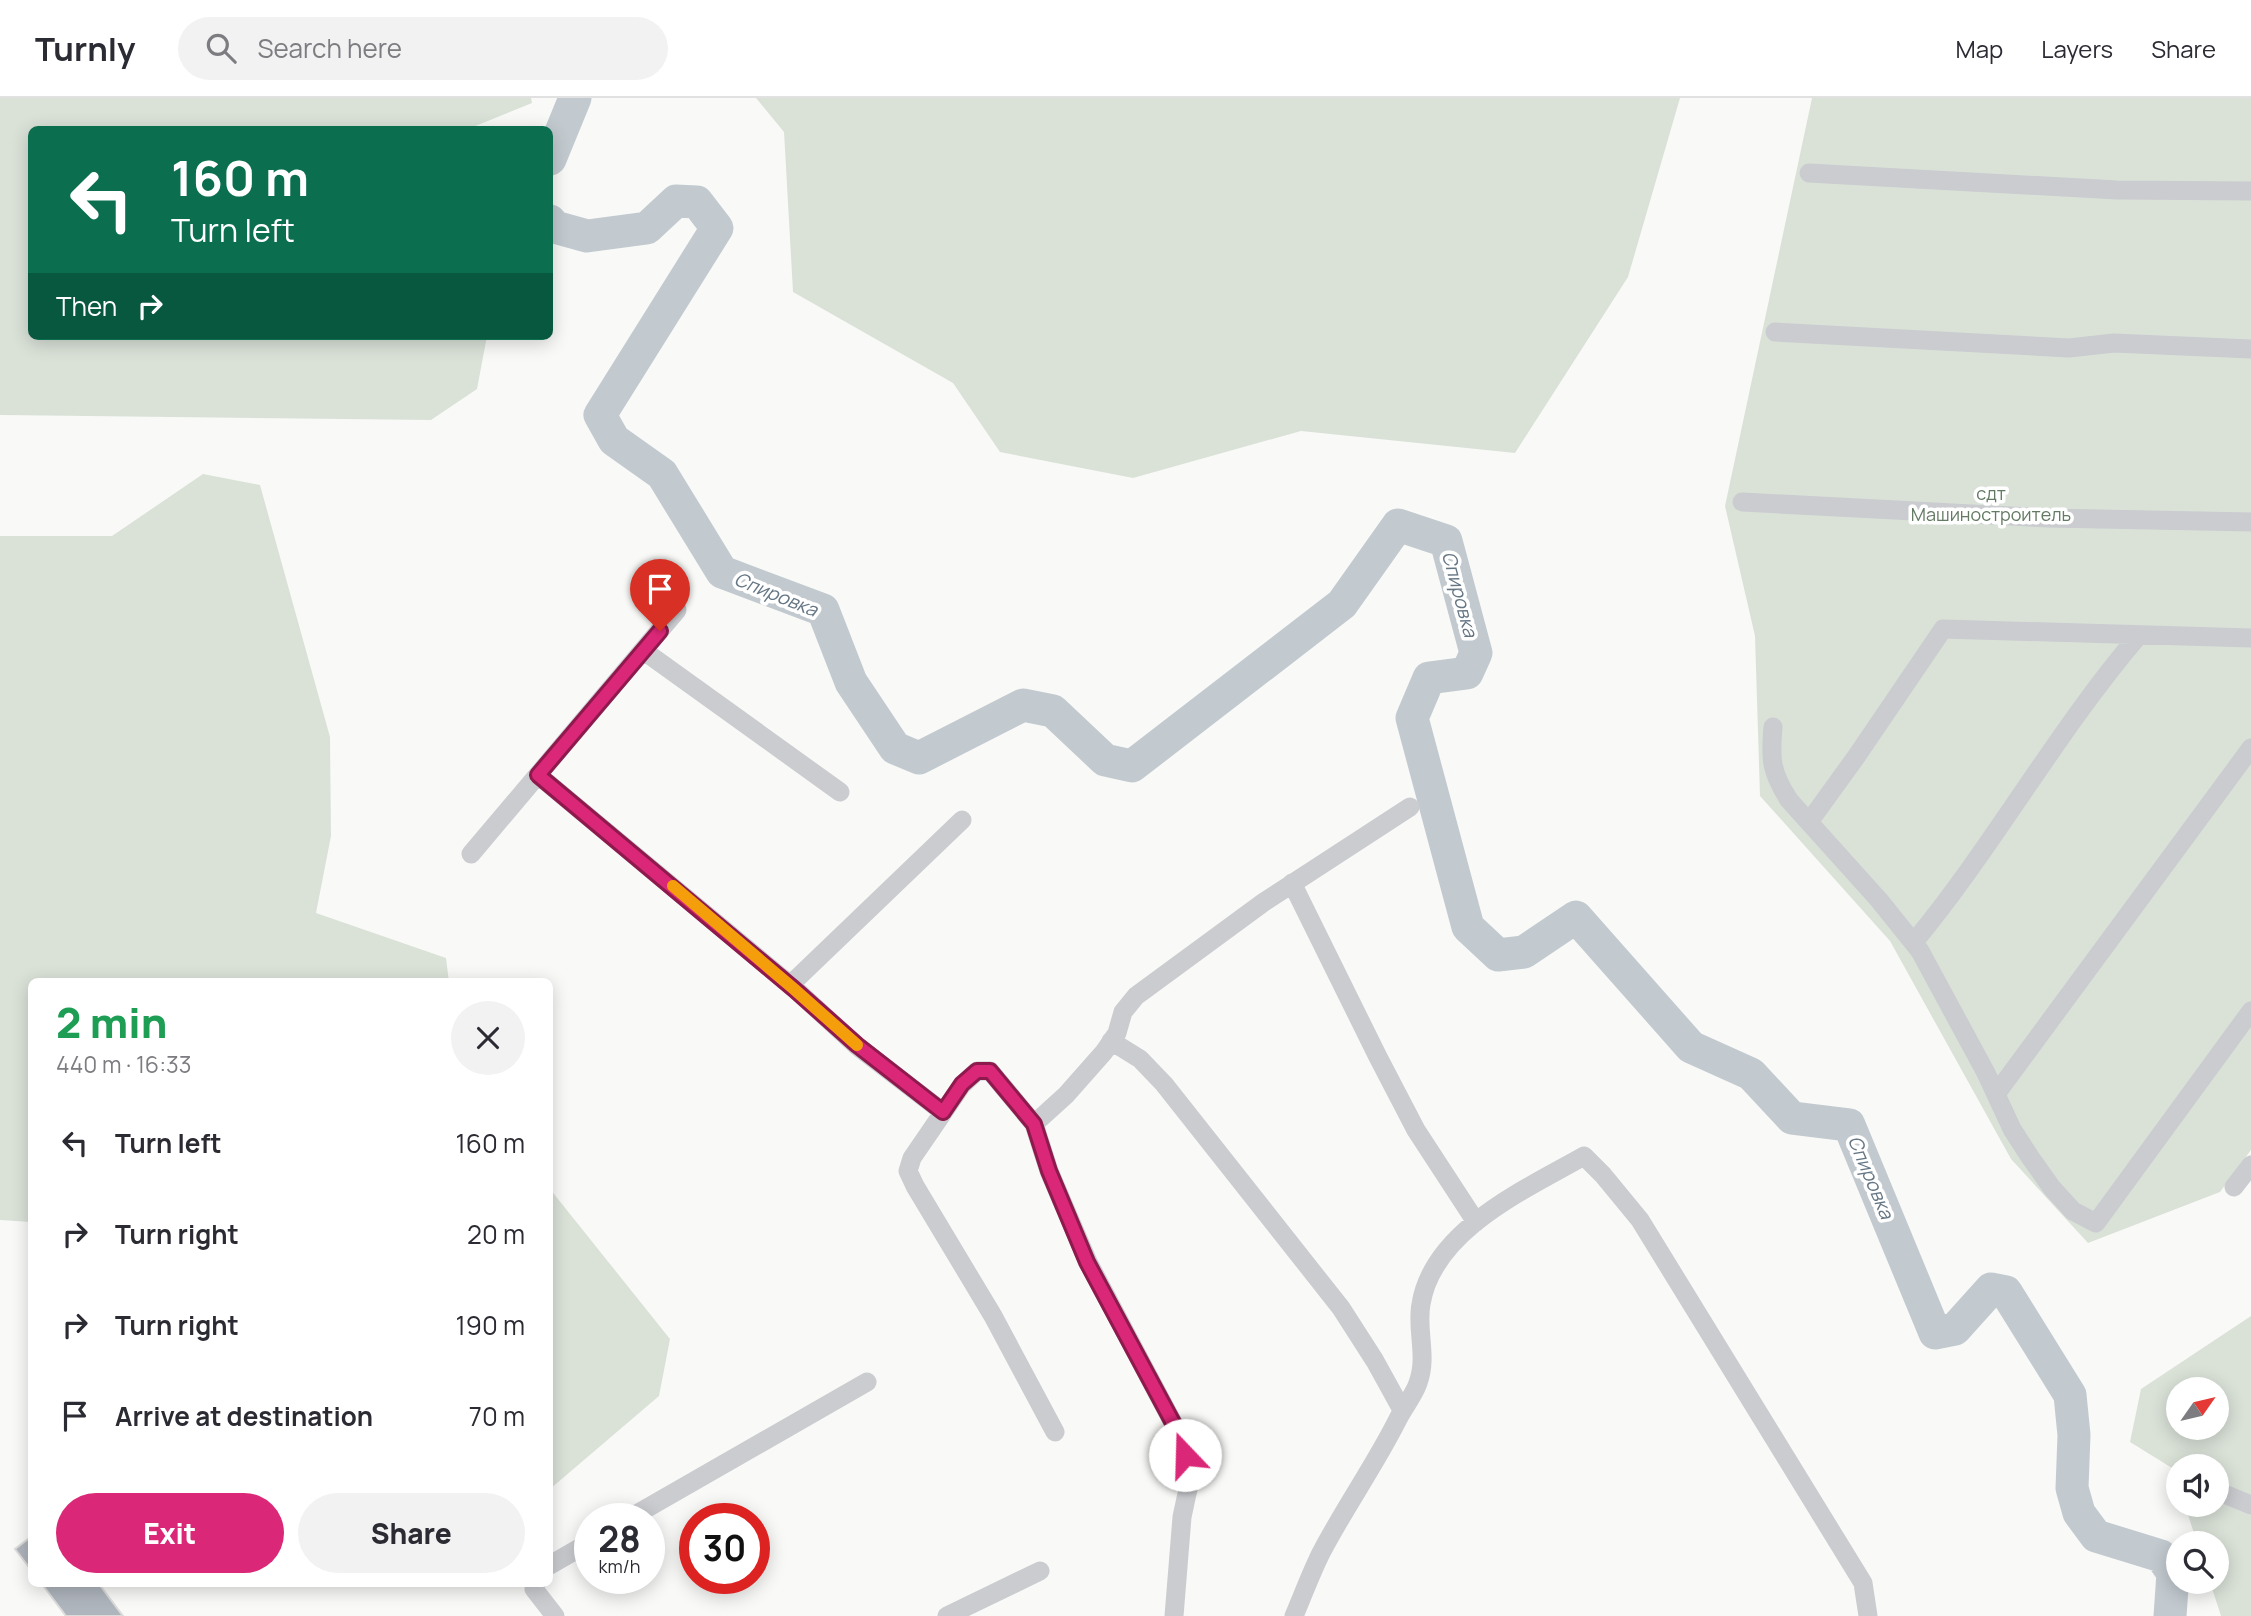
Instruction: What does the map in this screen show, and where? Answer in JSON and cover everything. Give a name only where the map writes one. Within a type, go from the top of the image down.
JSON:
[{"type":"street","points":[[1809,173],[2117,190],[2251,191]]},
{"type":"street","points":[[1775,332],[2069,348],[2114,343],[2251,348]]},
{"type":"street","points":[[1742,502],[2049,518],[2251,522]]},
{"type":"street","points":[[471,854],[677,610]]},
{"type":"street","points":[[1809,822],[1942,629],[2251,638]]},
{"type":"street","points":[[1914,943],[1948,901],[2101,679],[2139,635]]},
{"type":"street","points":[[644,651],[840,792]]},
{"type":"street","points":[[1773,727],[1771,750],[1774,774],[1789,800],[1914,943],[1941,986],[2012,1129],[2052,1188],[2073,1210],[2096,1223],[2251,1011]]},
{"type":"street","points":[[1996,1094],[2251,748]]},
{"type":"street","points":[[538,775],[790,985],[857,1045],[943,1112]]},
{"type":"street","points":[[1034,1124],[1066,1096],[1111,1041],[1117,1033],[1123,1012],[1136,996],[1292,883],[1410,807]]},
{"type":"street","points":[[790,985],[962,820]]},
{"type":"street","points":[[1292,883],[1416,1130],[1476,1222]]},
{"type":"street","points":[[1111,1041],[1140,1059],[1164,1084],[1308,1262],[1362,1340],[1402,1410]]},
{"type":"street","points":[[1055,1432],[993,1316],[908,1171],[912,1158],[962,1084],[977,1071],[990,1071],[1034,1124],[1049,1171],[1087,1262],[1179,1434],[1191,1475],[1182,1517],[1174,1616]]},
{"type":"street","points":[[1294,1616],[1321,1554],[1418,1384],[1423,1360],[1420,1306],[1426,1281],[1439,1259],[1476,1222],[1515,1195],[1584,1156],[1640,1220],[1863,1583],[1865,1615]]},
{"type":"street","points":[[2234,1187],[2251,1165]]},
{"type":"street","points":[[656,1503],[867,1382]]},
{"type":"street","points":[[2229,1496],[2251,1505]]},
{"type":"street","points":[[553,1563],[574,1551]]},
{"type":"street","points":[[947,1616],[1040,1571]]},
{"type":"street","points":[[535,1587],[555,1616]]},
{"type":"green space","points":[[0,98],[531,98],[532,103],[475,126],[28,126],[28,340],[486,340],[477,389],[431,420],[0,415]]},
{"type":"green space","points":[[756,98],[1680,98],[1628,277],[1515,453],[1301,431],[1133,478],[1000,452],[953,383],[793,292],[784,132]]},
{"type":"green space","name":"сдт Машиностроитель","points":[[1812,98],[2251,98],[2251,1150],[2220,1192],[2088,1243],[2011,1159],[1890,941],[1760,796],[1755,636],[1725,506]]},
{"type":"green space","points":[[203,474],[260,485],[330,737],[331,836],[316,913],[446,958],[448,978],[28,978],[28,1222],[0,1220],[0,536],[112,536]]},
{"type":"green space","points":[[553,1193],[670,1339],[659,1396],[553,1486]]},
{"type":"green space","points":[[2251,1316],[2251,1616],[2221,1616],[2214,1594],[2229,1594],[2229,1531],[2193,1531],[2189,1517],[2229,1517],[2229,1454],[2166,1454],[2166,1464],[2130,1442],[2141,1389]]},
{"type":"building","points":[[28,1539],[28,1566],[15,1549]]},
{"type":"building","points":[[44,1587],[101,1587],[123,1616],[66,1616]]},
{"type":"waterway","name":"Спировка","points":[[553,152],[575,98]]},
{"type":"waterway","name":"Спировка","points":[[553,227],[587,236],[647,228],[676,201],[697,202],[717,228],[600,415],[614,440],[662,474],[722,572],[823,610],[851,682],[895,748],[919,758],[1023,705],[1053,711],[1105,760],[1132,766],[1342,604],[1398,525],[1446,541],[1476,653],[1467,673],[1429,678],[1412,718],[1468,927],[1498,955],[1524,952],[1576,917],[1691,1047],[1751,1074],[1792,1118],[1849,1125],[1935,1333],[1955,1329],[1991,1289],[2006,1292],[2070,1395],[2074,1435],[2072,1488],[2079,1513],[2096,1536],[2161,1556],[2173,1573],[2170,1616]]},
{"type":"slow traffic","points":[[673,886],[857,1045]]},
{"type":"route","points":[[660,631],[538,775],[857,1045],[943,1112],[962,1084],[977,1071],[990,1071],[1034,1124],[1049,1171],[1087,1262],[1179,1434],[1185,1455]]}]
